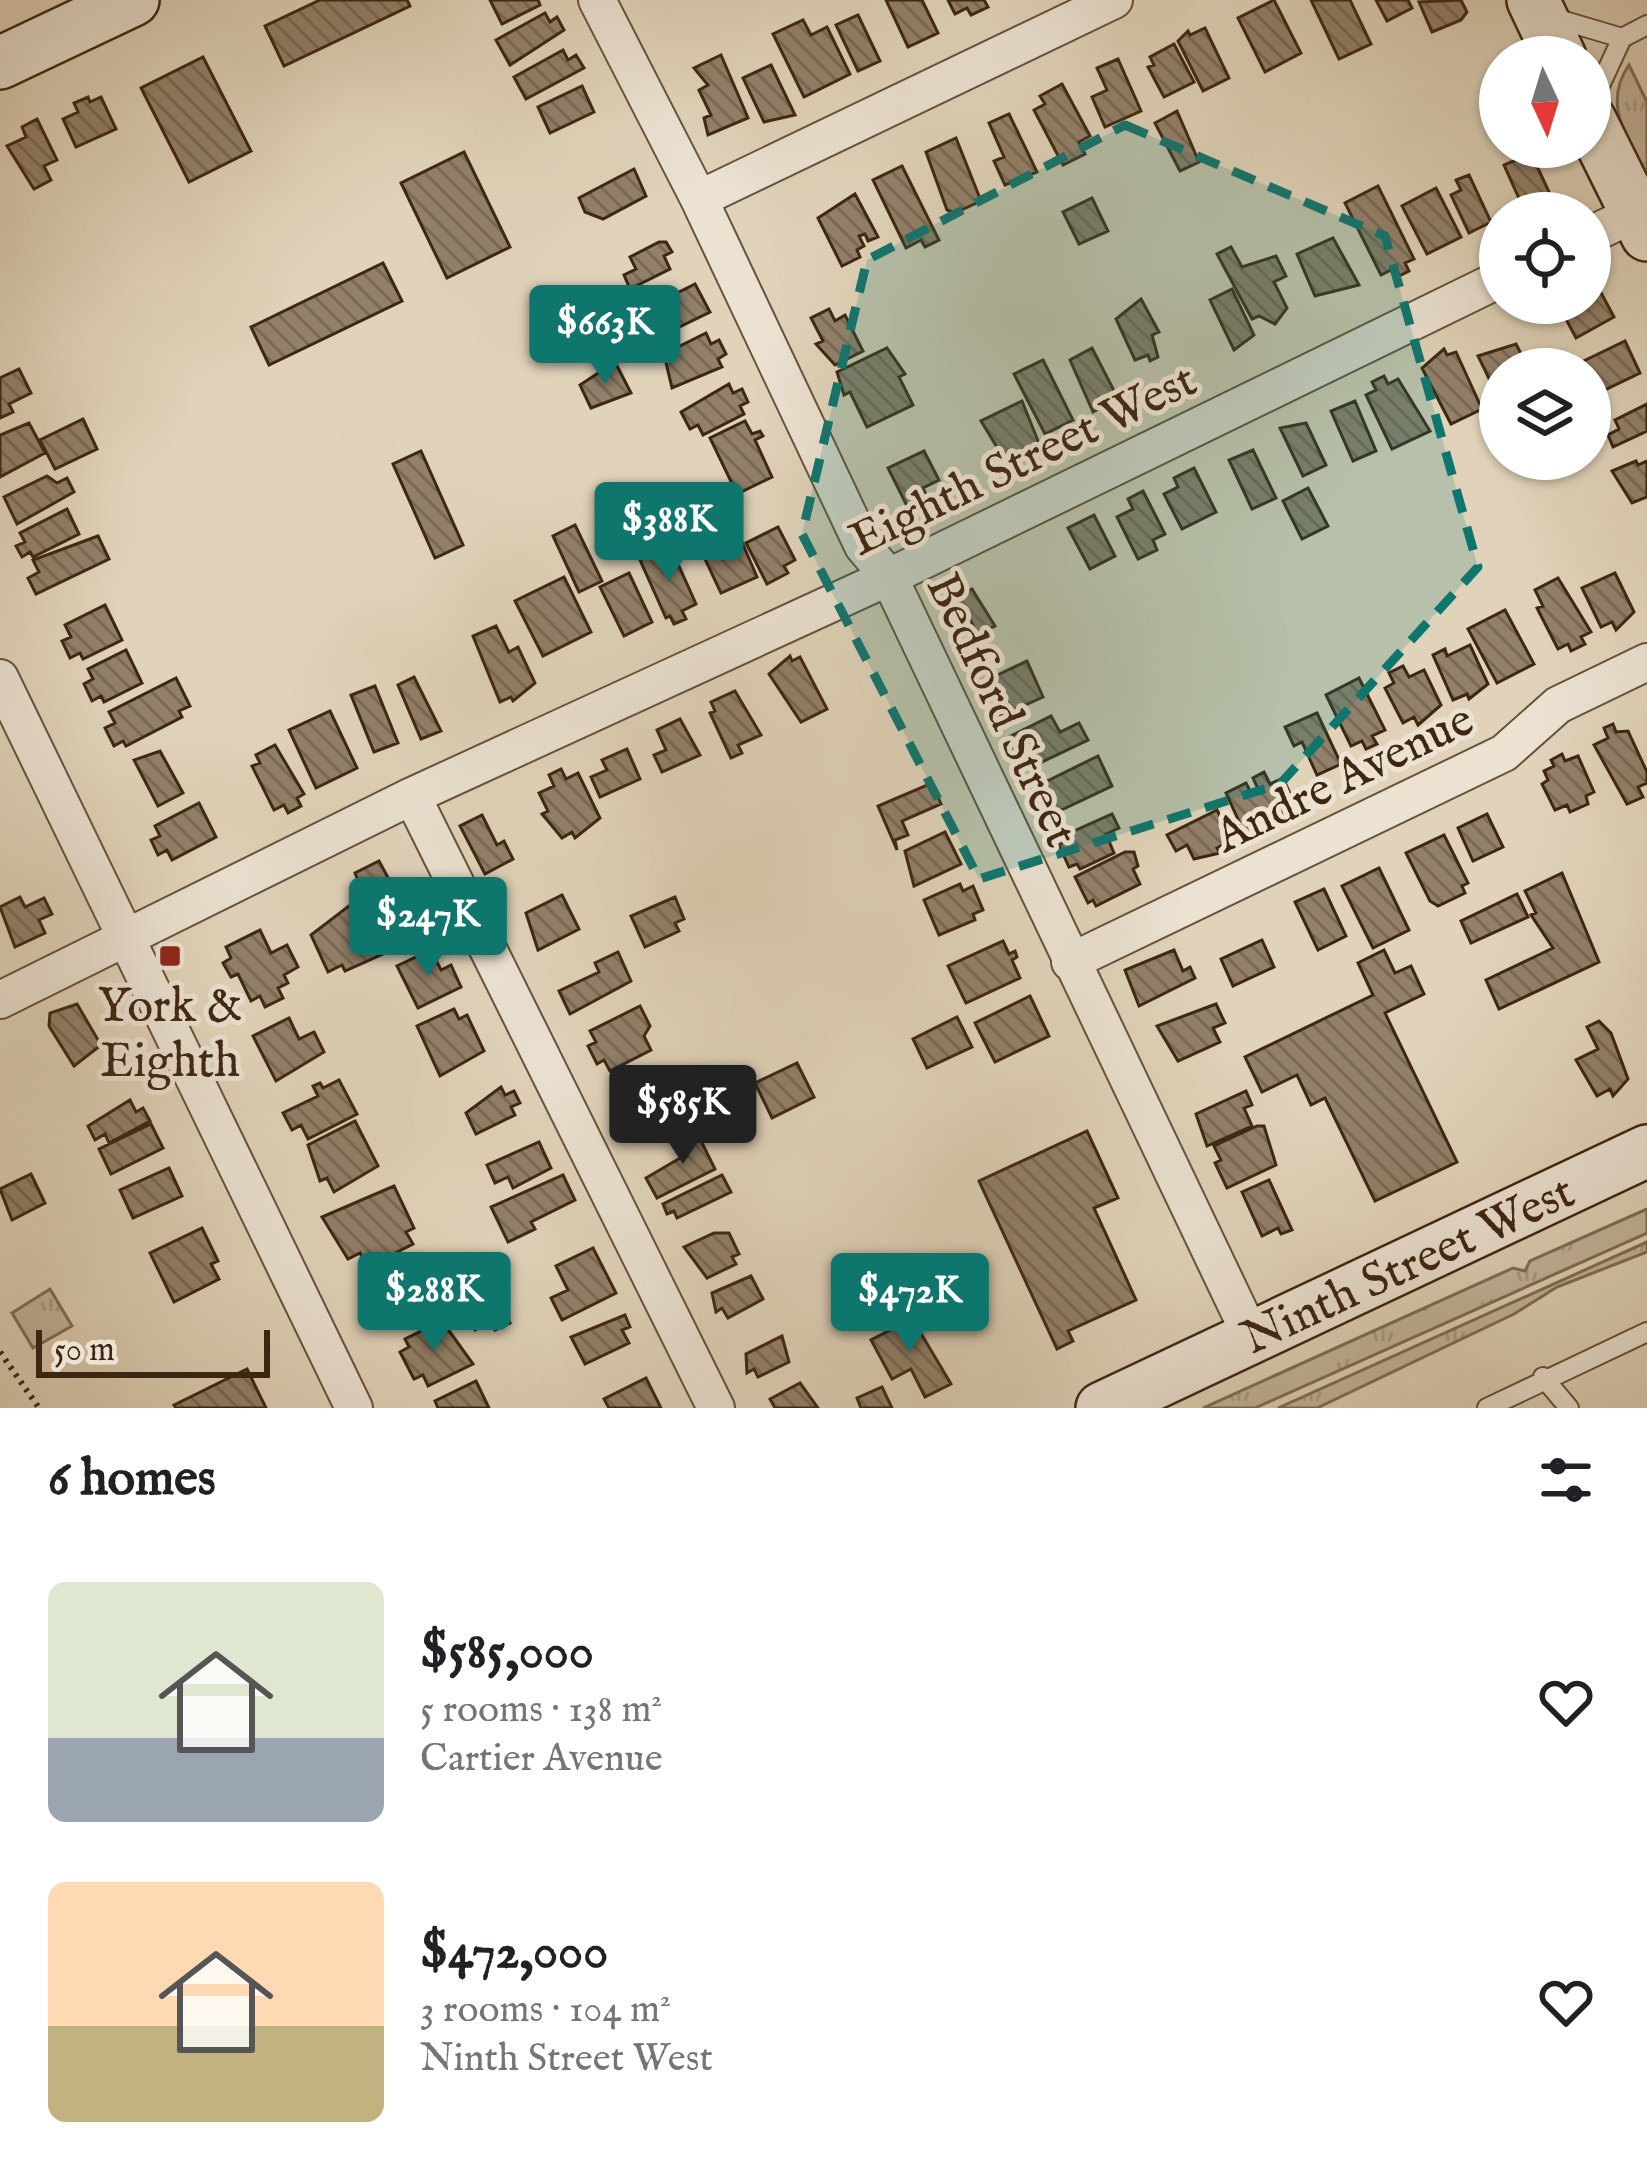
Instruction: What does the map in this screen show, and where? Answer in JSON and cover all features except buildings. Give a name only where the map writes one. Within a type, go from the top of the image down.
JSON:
[{"type":"main road","points":[[0,63],[133,0]]},
{"type":"main road","points":[[1611,163],[1641,224]]},
{"type":"main road","name":"Ninth Street West","points":[[1102,1408],[1647,1151]]},
{"type":"street","name":"Bedford Street","points":[[597,0],[699,199],[863,546],[889,577],[1251,1336]]},
{"type":"street","points":[[699,199],[1114,0]]},
{"type":"street","points":[[1611,231],[1641,224]]},
{"type":"street","name":"Eighth Street West","points":[[0,1000],[412,796],[889,577],[1479,289]]},
{"type":"street","name":"Andre Avenue","points":[[1070,962],[1504,753],[1558,705],[1647,662]]},
{"type":"street","points":[[0,678],[354,1408]]},
{"type":"street","points":[[412,796],[716,1408]]},
{"type":"lane","points":[[1544,24],[1622,38],[1647,26]]},
{"type":"lane","points":[[1611,62],[1622,38]]},
{"type":"lane","points":[[1487,1408],[1543,1377],[1647,1332]]},
{"type":"lane","points":[[1543,1377],[1569,1408]]},
{"type":"path","points":[[0,1352],[39,1408]]},
{"type":"highlighted area","points":[[1125,125],[1385,236],[1478,567],[1280,784],[979,879],[802,534],[867,260]]},
{"type":"green space","points":[[1629,65],[1647,102],[1647,177],[1618,108],[1617,94]]},
{"type":"green space","points":[[1647,1209],[1647,1233],[1255,1408],[1203,1408],[1513,1268],[1525,1271],[1530,1261]]},
{"type":"green space","points":[[1647,1242],[1647,1252],[1557,1287],[1514,1314],[1317,1408],[1278,1408]]},
{"type":"green space","points":[[50,1289],[72,1326],[33,1348],[12,1313]]},
{"type":"place","name":"York & Eighth","points":[[170,956]]}]
